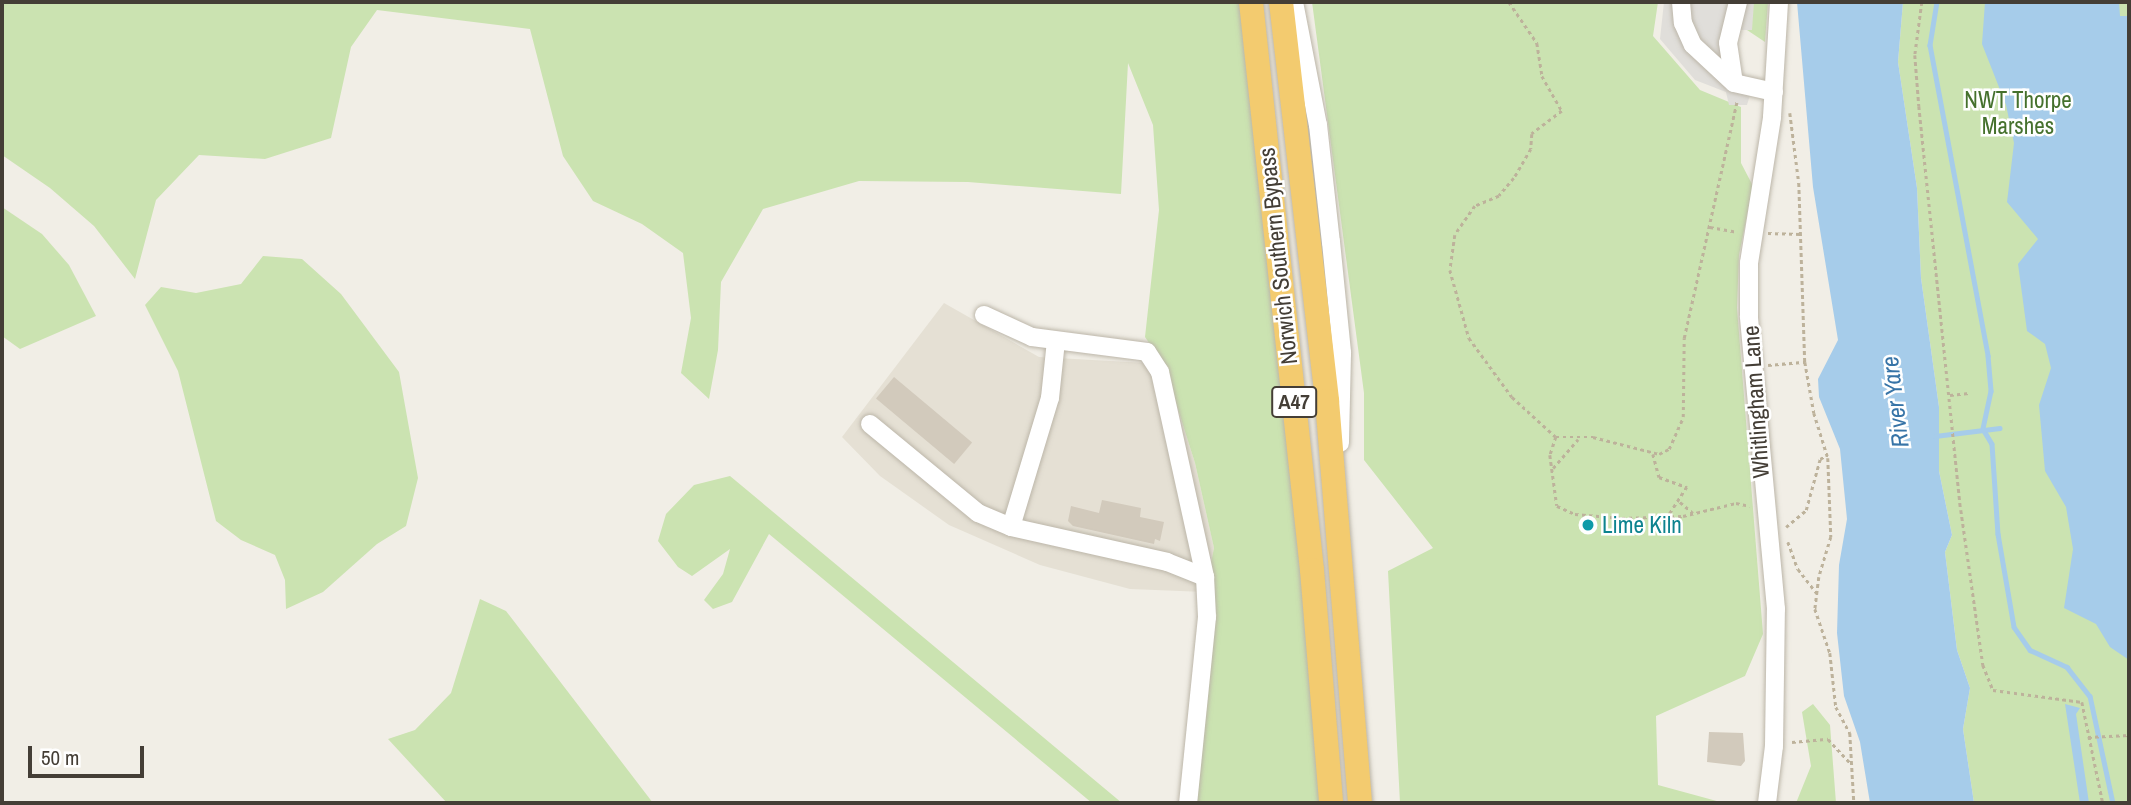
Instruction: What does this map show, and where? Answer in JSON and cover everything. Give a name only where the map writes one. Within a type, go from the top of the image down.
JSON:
[{"type":"highway","name":"Norwich Southern Bypass","points":[[1251,2],[1312,570],[1331,803]]},
{"type":"highway","name":"Norwich Southern Bypass","points":[[1282,2],[1336,513],[1360,803]]},
{"type":"street","points":[[1294,2],[1318,125],[1342,353],[1336,513]]},
{"type":"street","points":[[1681,2],[1683,23],[1693,45],[1739,85],[1774,92]]},
{"type":"street","points":[[1738,2],[1728,43],[1739,85]]},
{"type":"street","name":"Whitlingham Lane","points":[[1767,803],[1774,746],[1776,609],[1765,506],[1749,263],[1774,92],[1779,2]]},
{"type":"street","points":[[984,315],[1032,337],[1147,352],[1160,372],[1205,577],[1207,617],[1188,803]]},
{"type":"street","points":[[1011,527],[1050,398],[1056,341]]},
{"type":"street","points":[[870,425],[941,486],[978,513],[1011,527],[1167,562],[1205,577]]},
{"type":"path","points":[[1509,2],[1537,43],[1542,76],[1562,111],[1532,134],[1531,149],[1499,196],[1486,198],[1465,219],[1455,235],[1450,270],[1469,338],[1512,397],[1556,437],[1605,439],[1653,453],[1669,449],[1683,417],[1684,338],[1739,85]]},
{"type":"path","points":[[1922,2],[1915,55],[1954,445],[1983,665],[1993,690],[2082,702],[2103,803]]},
{"type":"path","points":[[1790,102],[1798,183],[1805,362],[1814,413],[1828,454],[1831,537],[1815,610],[1830,653],[1836,707],[1850,733],[1854,803]]},
{"type":"path","points":[[1755,367],[1805,362]]},
{"type":"path","points":[[1950,396],[1969,393]]},
{"type":"path","points":[[1556,437],[1550,444],[1557,506],[1567,512],[1611,518],[1696,513],[1736,503],[1765,506]]},
{"type":"path","points":[[1553,468],[1579,438]]},
{"type":"path","points":[[1653,453],[1659,477],[1687,487],[1680,502],[1668,516]]},
{"type":"path","points":[[1817,593],[1798,569],[1784,528],[1805,510],[1820,460],[1828,454]]},
{"type":"path","points":[[1680,502],[1686,511],[1696,513]]},
{"type":"path","points":[[2088,737],[2129,735]]},
{"type":"path","points":[[1774,746],[1828,739],[1851,764]]},
{"type":"shaded area","points":[[1664,2],[1754,2],[1752,30],[1738,30],[1735,51],[1741,78],[1752,88],[1747,105],[1729,105],[1726,92],[1695,80],[1660,39]]},
{"type":"shaded area","points":[[944,303],[1039,357],[1164,364],[1195,463],[1214,548],[1205,592],[1130,589],[1040,565],[949,525],[880,476],[842,437]]},
{"type":"green space","points":[[2,2],[1245,2],[1323,803],[1188,803],[1205,592],[1214,548],[1195,463],[1164,365],[1145,337],[1159,210],[1153,125],[1128,63],[1121,194],[968,182],[859,181],[763,209],[721,282],[718,350],[709,399],[681,373],[691,318],[683,253],[642,224],[593,201],[563,156],[530,29],[377,10],[351,47],[331,138],[265,159],[199,155],[156,200],[135,279],[94,226],[50,188],[2,155]]},
{"type":"green space","points":[[1312,2],[1658,2],[1653,36],[1700,90],[1741,107],[1741,163],[1753,186],[1739,255],[1737,308],[1763,634],[1745,676],[1656,716],[1658,785],[1724,803],[1400,803],[1388,571],[1433,548],[1364,460],[1364,393]]},
{"type":"green space","points":[[1752,2],[1768,2],[1765,42],[1747,30]]},
{"type":"green space","name":"NWT Thorpe Marshes","points":[[1903,2],[2129,2],[2129,803],[1974,803],[1963,729],[1970,688],[1957,650],[1945,552],[1952,535],[1939,471],[1939,407],[1921,278],[1917,188],[1898,62]]},
{"type":"green space","points":[[2,207],[42,234],[69,265],[96,316],[20,349],[2,336]]},
{"type":"green space","points":[[263,256],[302,259],[341,294],[399,372],[418,478],[406,526],[377,544],[323,592],[286,609],[285,580],[275,555],[241,540],[216,521],[178,371],[145,305],[161,287],[196,293],[241,284]]},
{"type":"green space","points":[[730,476],[1122,803],[1092,803],[769,534],[732,602],[713,609],[704,600],[723,574],[730,549],[692,576],[678,567],[658,541],[666,514],[694,485]]},
{"type":"green space","points":[[480,599],[506,611],[653,803],[447,803],[388,739],[415,730],[451,693]]},
{"type":"green space","points":[[1813,704],[1830,725],[1836,803],[1796,803],[1811,766],[1802,712]]},
{"type":"water","name":"River Yare","points":[[1797,2],[1903,2],[1898,62],[1917,188],[1921,278],[1939,407],[1939,471],[1952,535],[1945,552],[1957,650],[1970,688],[1963,729],[1974,803],[1870,803],[1860,742],[1844,696],[1837,633],[1839,565],[1847,519],[1840,449],[1819,397],[1818,379],[1838,340],[1813,187]]},
{"type":"water","points":[[1985,2],[2119,2],[2120,16],[2129,16],[2129,660],[2110,647],[2096,624],[2064,608],[2073,549],[2066,507],[2045,471],[2039,405],[2051,368],[2045,344],[2027,331],[2018,264],[2038,239],[2007,202],[2014,143],[2006,105],[1982,44]]},
{"type":"water","points":[[2065,704],[2080,708],[2076,714],[2089,803],[2080,803]]},
{"type":"building","points":[[894,377],[972,443],[954,464],[876,398]]},
{"type":"building","points":[[1102,500],[1141,508],[1140,517],[1164,522],[1160,541],[1155,539],[1154,544],[1073,526],[1068,521],[1071,506],[1099,513]]},
{"type":"building","points":[[1709,732],[1743,733],[1745,761],[1741,766],[1707,762]]},
{"type":"waterway","points":[[1937,2],[1930,45],[1988,356],[1991,391],[1983,429],[1992,444],[1998,534],[2014,627],[2030,650],[2067,667],[2090,696],[2113,803]]},
{"type":"waterway","points":[[1935,436],[2000,428]]},
{"type":"place","name":"Lime Kiln","points":[[1588,525]]}]
